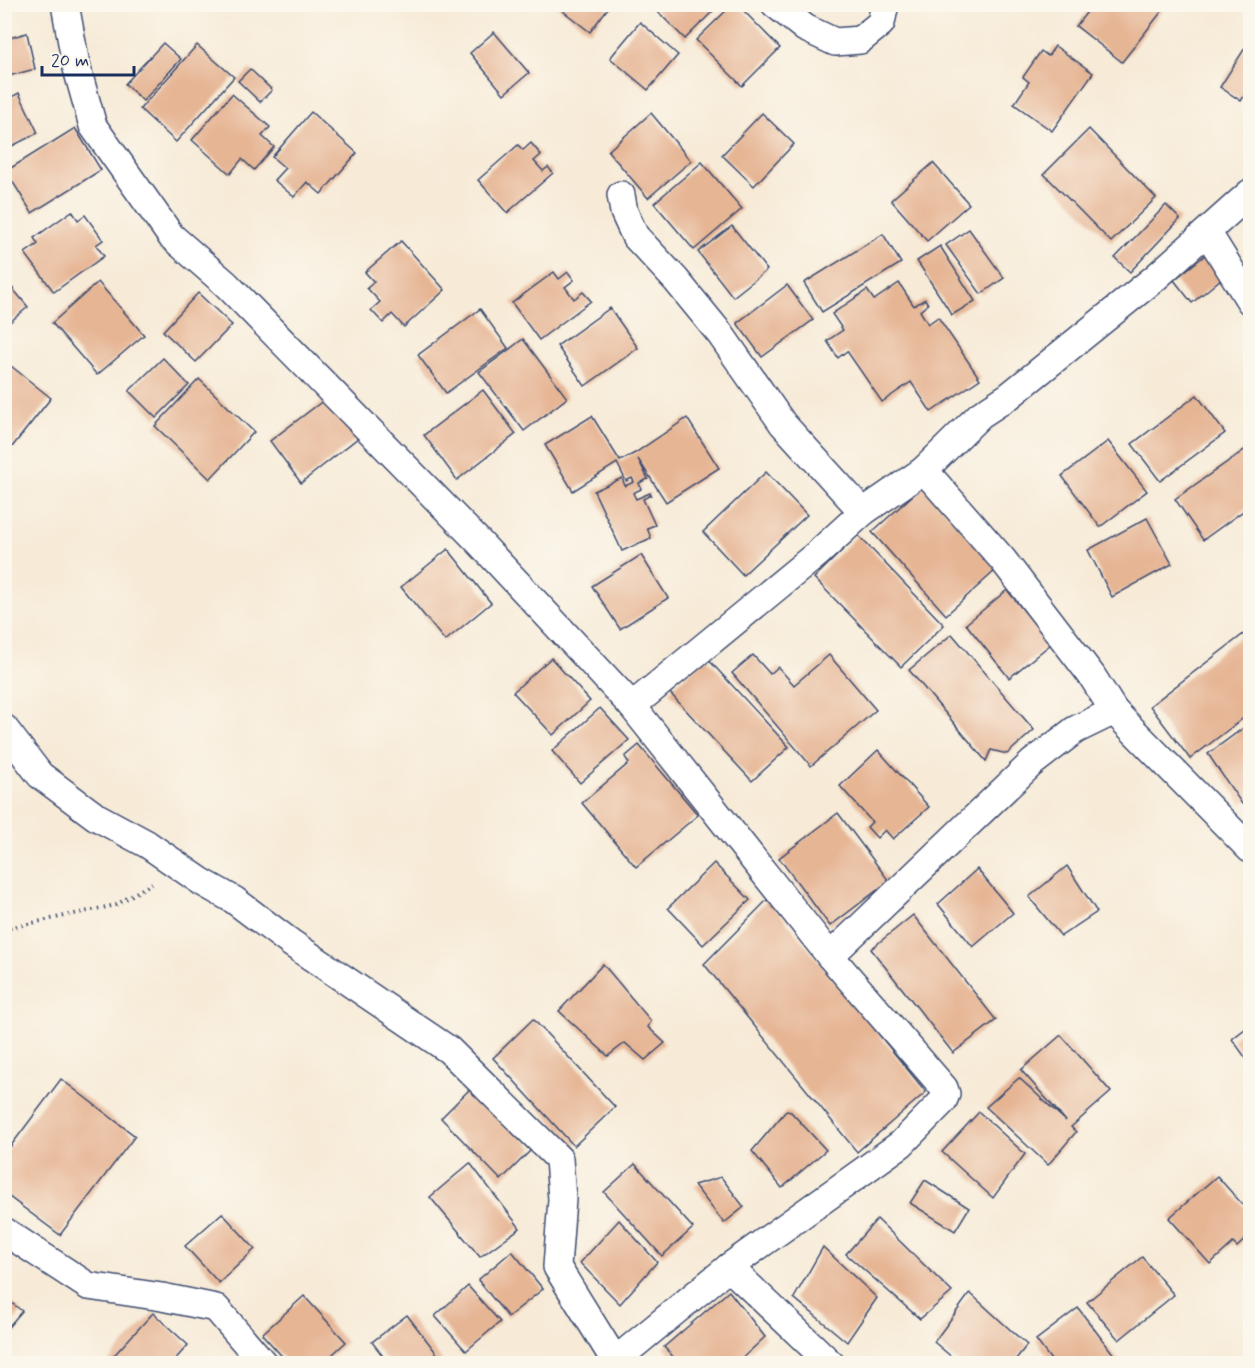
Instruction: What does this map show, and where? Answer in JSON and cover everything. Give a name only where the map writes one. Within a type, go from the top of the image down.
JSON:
[{"type":"street","points":[[4,729],[40,775],[95,816],[147,844],[181,865],[202,882],[234,900],[291,944],[449,1050],[560,1159],[562,1199],[557,1267],[612,1361],[729,1267],[901,1144],[943,1101],[946,1094],[944,1088],[830,956],[632,706],[479,542],[226,284],[171,236],[93,126],[76,65],[65,4]]},
{"type":"street","points":[[776,4],[806,28],[835,42],[860,40],[881,23],[885,4]]},
{"type":"street","points":[[632,706],[817,554],[863,512],[924,470],[980,415],[1010,396],[1155,278],[1251,193]]},
{"type":"street","points":[[621,195],[624,212],[635,236],[676,280],[721,335],[783,424],[863,512]]},
{"type":"street","points":[[1207,232],[1251,301]]},
{"type":"street","points":[[924,470],[1003,560],[1092,676],[1114,711],[1251,849]]},
{"type":"street","points":[[830,956],[1032,763],[1076,730],[1114,711]]},
{"type":"street","points":[[4,1231],[88,1286],[216,1308],[264,1364]]},
{"type":"street","points":[[729,1267],[831,1364]]},
{"type":"path","points":[[4,929],[116,905],[181,865]]},
{"type":"building","points":[[554,4],[611,4],[590,32]]},
{"type":"building","points":[[650,4],[720,4],[685,39]]},
{"type":"building","points":[[1093,4],[1155,4],[1162,11],[1122,62],[1076,26]]},
{"type":"building","points":[[732,5],[738,5],[780,48],[742,86],[696,40]]},
{"type":"building","points":[[640,22],[678,55],[648,90],[610,58]]},
{"type":"building","points":[[494,32],[529,73],[504,94],[470,53]]},
{"type":"building","points":[[27,33],[35,69],[5,77],[5,39]]},
{"type":"building","points":[[1250,40],[1250,86],[1241,101],[1220,87]]},
{"type":"building","points":[[163,43],[181,59],[143,101],[125,84]]},
{"type":"building","points":[[197,45],[234,77],[176,142],[140,109]]},
{"type":"building","points":[[1055,46],[1093,73],[1052,131],[1014,104],[1029,82],[1023,77],[1041,51],[1048,56]]},
{"type":"building","points":[[250,69],[272,90],[260,102],[238,81]]},
{"type":"building","points":[[19,93],[38,133],[4,150],[4,101]]},
{"type":"building","points":[[232,94],[270,127],[262,136],[274,147],[254,170],[242,159],[230,174],[192,140]]},
{"type":"building","points":[[311,112],[357,153],[321,194],[307,182],[294,197],[274,180],[285,168],[272,157]]},
{"type":"building","points":[[651,113],[691,161],[648,198],[608,151]]},
{"type":"building","points":[[762,113],[794,144],[754,186],[722,155]]},
{"type":"building","points":[[75,128],[101,170],[32,213],[6,171]]},
{"type":"building","points":[[1089,129],[1156,198],[1111,242],[1044,174]]},
{"type":"building","points":[[531,143],[541,155],[534,161],[543,171],[548,167],[553,173],[507,213],[478,180],[518,145],[523,150]]},
{"type":"building","points":[[702,162],[742,209],[694,250],[654,203]]},
{"type":"building","points":[[933,163],[969,204],[927,241],[891,200]]},
{"type":"building","points":[[1166,205],[1180,219],[1130,272],[1115,258]]},
{"type":"building","points":[[72,211],[78,220],[85,215],[103,240],[96,245],[104,256],[54,292],[25,253],[38,244],[34,238]]},
{"type":"building","points":[[732,226],[767,270],[733,297],[698,252]]},
{"type":"building","points":[[969,229],[1004,278],[981,294],[946,245]]},
{"type":"building","points":[[883,234],[901,263],[822,312],[804,283]]},
{"type":"building","points":[[401,241],[445,290],[404,327],[392,314],[383,323],[371,310],[380,302],[367,288],[374,282],[365,272]]},
{"type":"building","points":[[940,246],[975,301],[952,315],[917,261]]},
{"type":"building","points":[[1209,252],[1227,274],[1192,303],[1174,280]]},
{"type":"building","points":[[554,272],[559,279],[568,272],[574,280],[565,287],[574,299],[583,292],[591,301],[539,340],[512,303]]},
{"type":"building","points":[[4,278],[28,307],[4,327]]},
{"type":"building","points":[[98,282],[144,335],[97,375],[52,323]]},
{"type":"building","points":[[899,283],[914,306],[925,299],[928,304],[920,311],[928,324],[938,317],[980,379],[931,412],[911,382],[882,402],[847,351],[838,358],[827,341],[843,330],[832,314],[867,290],[874,300]]},
{"type":"building","points":[[787,285],[813,320],[762,357],[737,323]]},
{"type":"building","points":[[198,293],[232,325],[196,362],[163,331]]},
{"type":"building","points":[[610,308],[638,348],[585,386],[557,346]]},
{"type":"building","points":[[480,309],[508,348],[446,393],[418,355]]},
{"type":"building","points":[[523,339],[567,398],[524,431],[479,372]]},
{"type":"building","points":[[163,358],[189,385],[156,418],[129,391]]},
{"type":"building","points":[[11,366],[51,398],[4,457],[4,375]]},
{"type":"building","points":[[199,379],[254,432],[210,479],[155,426]]},
{"type":"building","points":[[483,390],[516,434],[457,480],[424,435]]},
{"type":"building","points":[[1197,395],[1225,433],[1160,481],[1132,444]]},
{"type":"building","points":[[328,397],[359,437],[301,483],[270,441]]},
{"type":"building","points":[[592,416],[620,461],[687,418],[719,468],[666,502],[638,459],[648,479],[639,483],[641,489],[633,493],[636,499],[650,493],[651,495],[643,499],[655,525],[647,528],[651,538],[622,551],[594,491],[622,478],[625,486],[634,482],[632,478],[626,481],[617,463],[573,491],[545,445]]},
{"type":"building","points":[[1108,441],[1147,491],[1100,527],[1062,476]]},
{"type":"building","points":[[1250,446],[1250,506],[1203,540],[1175,499]]},
{"type":"building","points":[[766,472],[807,515],[743,575],[703,532]]},
{"type":"building","points":[[923,486],[997,569],[946,615],[872,532]]},
{"type":"building","points":[[1147,518],[1172,564],[1112,597],[1088,550]]},
{"type":"building","points":[[858,535],[944,625],[901,667],[814,578]]},
{"type":"building","points":[[448,549],[491,603],[445,641],[401,587]]},
{"type":"building","points":[[641,555],[668,598],[620,629],[592,586]]},
{"type":"building","points":[[1007,590],[1051,644],[1009,678],[966,624]]},
{"type":"building","points":[[1250,629],[1250,713],[1190,759],[1150,706]]},
{"type":"building","points":[[952,634],[1034,730],[1007,754],[991,750],[986,761],[909,670]]},
{"type":"building","points":[[753,655],[770,674],[778,667],[794,685],[829,655],[876,710],[811,766],[732,673]]},
{"type":"building","points":[[706,657],[789,747],[752,781],[669,692]]},
{"type":"building","points":[[551,658],[590,701],[553,735],[513,692]]},
{"type":"building","points":[[600,708],[629,740],[580,783],[552,751]]},
{"type":"building","points":[[1250,723],[1250,798],[1242,804],[1208,754]]},
{"type":"building","points":[[639,745],[698,815],[636,867],[582,803],[629,763],[625,757]]},
{"type":"building","points":[[878,750],[929,807],[893,839],[885,830],[877,838],[867,827],[872,822],[840,786]]},
{"type":"building","points":[[838,813],[889,881],[830,926],[779,858]]},
{"type":"building","points":[[714,863],[750,900],[703,945],[668,908]]},
{"type":"building","points":[[1067,866],[1097,912],[1061,936],[1029,897]]},
{"type":"building","points":[[977,869],[1013,913],[973,947],[938,904]]},
{"type":"building","points":[[768,899],[926,1092],[857,1152],[704,964]]},
{"type":"building","points":[[913,915],[996,1020],[953,1053],[871,949]]},
{"type":"building","points":[[603,964],[651,1021],[648,1027],[665,1043],[645,1060],[625,1043],[608,1056],[559,1011]]},
{"type":"building","points":[[533,1019],[615,1107],[574,1146],[493,1058]]},
{"type":"building","points":[[1250,1025],[1250,1064],[1232,1039]]},
{"type":"building","points":[[1061,1035],[1111,1092],[1071,1127],[1076,1132],[1048,1165],[986,1107],[1019,1078],[1066,1121],[1021,1070]]},
{"type":"building","points":[[61,1079],[135,1136],[60,1235],[4,1193],[4,1155]]},
{"type":"building","points":[[473,1086],[533,1148],[501,1180],[441,1118]]},
{"type":"building","points":[[786,1111],[791,1112],[826,1150],[782,1188],[752,1151]]},
{"type":"building","points":[[979,1112],[1025,1154],[993,1198],[942,1152]]},
{"type":"building","points":[[470,1163],[520,1228],[480,1257],[430,1197]]},
{"type":"building","points":[[635,1164],[693,1228],[662,1256],[604,1192]]},
{"type":"building","points":[[1217,1176],[1250,1213],[1250,1235],[1237,1247],[1233,1243],[1210,1264],[1169,1218]]},
{"type":"building","points":[[721,1177],[744,1207],[724,1223],[694,1185]]},
{"type":"building","points":[[925,1180],[969,1208],[955,1231],[910,1203]]},
{"type":"building","points":[[222,1213],[255,1249],[219,1283],[185,1246]]},
{"type":"building","points":[[877,1219],[952,1292],[920,1319],[846,1254]]},
{"type":"building","points":[[619,1220],[657,1262],[620,1304],[580,1263]]},
{"type":"building","points":[[823,1247],[877,1298],[847,1342],[794,1298]]},
{"type":"building","points":[[512,1251],[543,1289],[508,1317],[478,1280]]},
{"type":"building","points":[[1142,1257],[1174,1295],[1119,1340],[1087,1302]]},
{"type":"building","points":[[468,1286],[500,1322],[466,1351],[435,1316]]},
{"type":"building","points":[[729,1291],[765,1337],[736,1364],[680,1364],[664,1347]]},
{"type":"building","points":[[970,1293],[1027,1345],[1012,1364],[960,1364],[934,1342]]},
{"type":"building","points":[[304,1296],[346,1342],[322,1364],[289,1364],[262,1334]]},
{"type":"building","points":[[4,1297],[22,1311],[4,1332]]},
{"type":"building","points":[[1078,1308],[1121,1364],[1054,1364],[1036,1340]]},
{"type":"building","points":[[153,1313],[188,1345],[171,1364],[106,1364]]},
{"type":"building","points":[[407,1315],[445,1364],[389,1364],[372,1342]]}]
